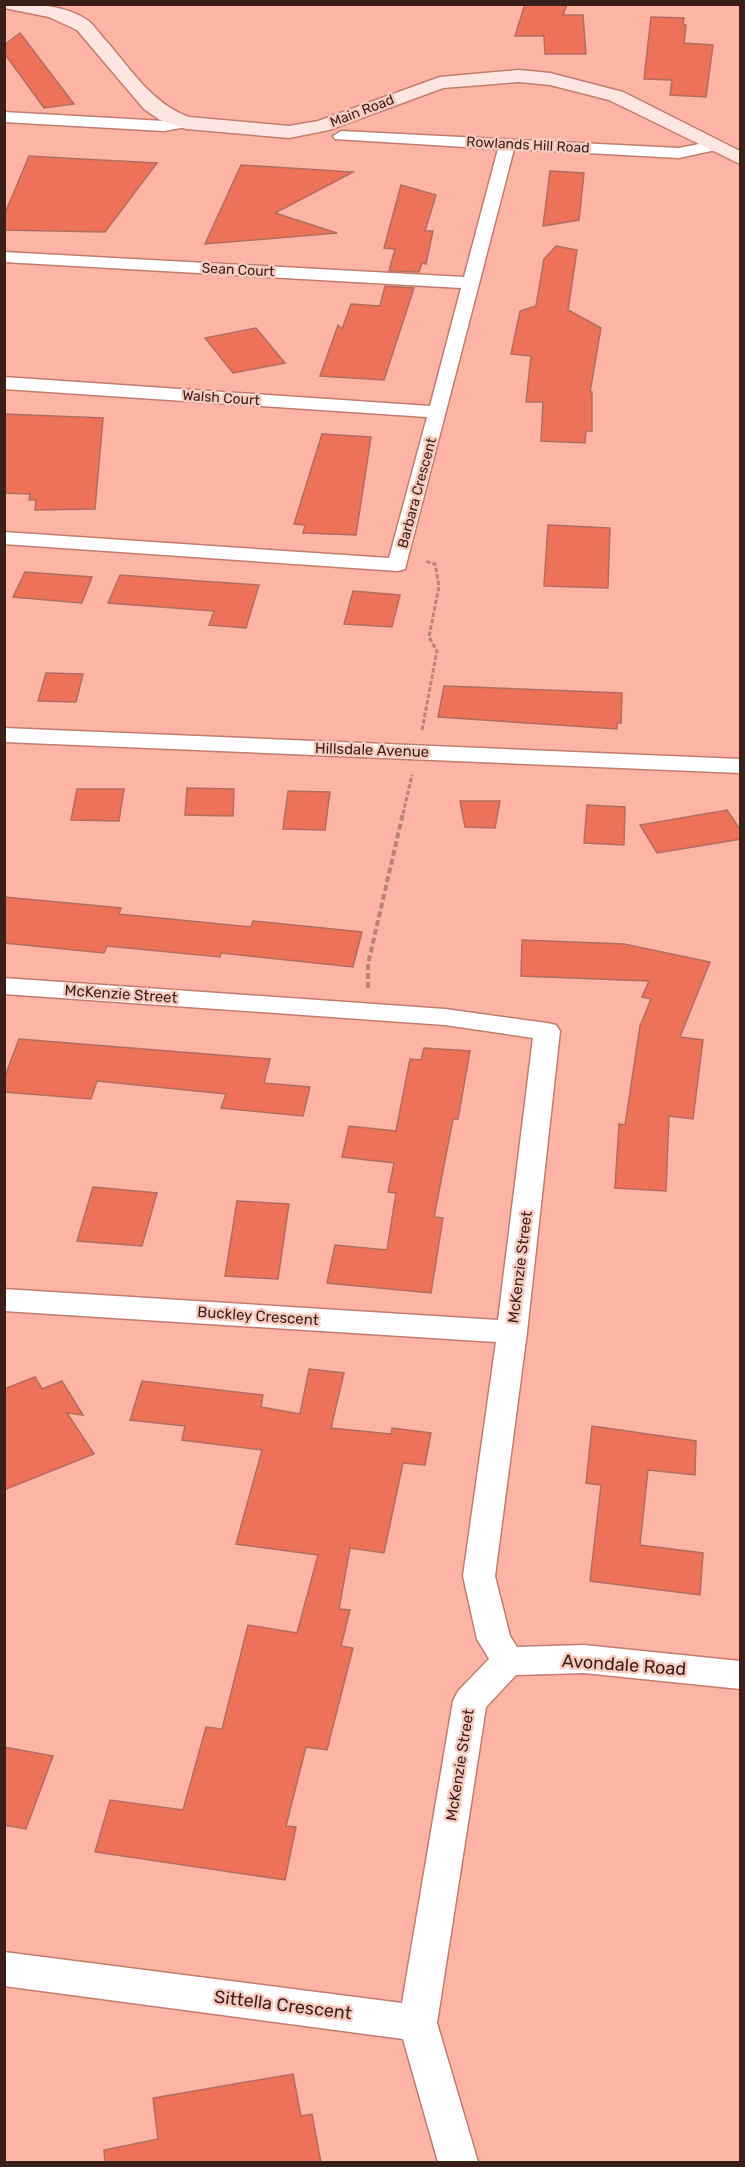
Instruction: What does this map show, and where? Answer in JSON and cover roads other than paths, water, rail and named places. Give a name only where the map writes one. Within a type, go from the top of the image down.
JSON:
[{"type":"main road","name":"Main Road","points":[[10,4],[54,13],[83,26],[151,105],[167,116],[186,123],[289,132],[322,126],[440,83],[487,76],[519,76],[550,79],[616,96],[741,158]]},
{"type":"street","points":[[4,117],[164,126],[186,123]]},
{"type":"street","name":"Rowlands Hill Road","points":[[341,136],[679,153],[714,146]]},
{"type":"street","name":"Barbara Crescent","points":[[4,538],[398,565],[507,144]]},
{"type":"street","name":"Sean Court","points":[[4,256],[471,283]]},
{"type":"street","name":"Walsh Court","points":[[4,383],[438,412]]},
{"type":"street","name":"Hillsdale Avenue","points":[[4,735],[741,765]]},
{"type":"street","name":"McKenzie Street","points":[[4,986],[445,1017],[547,1030],[512,1332],[479,1576],[494,1639],[508,1661],[470,1701],[418,2023]]},
{"type":"street","name":"Buckley Crescent","points":[[4,1300],[512,1332]]},
{"type":"street","name":"Avondale Road","points":[[508,1661],[584,1659],[741,1675]]},
{"type":"street","name":"Sittella Crescent","points":[[4,1969],[418,2023]]},
{"type":"street","points":[[418,2023],[458,2163]]}]
